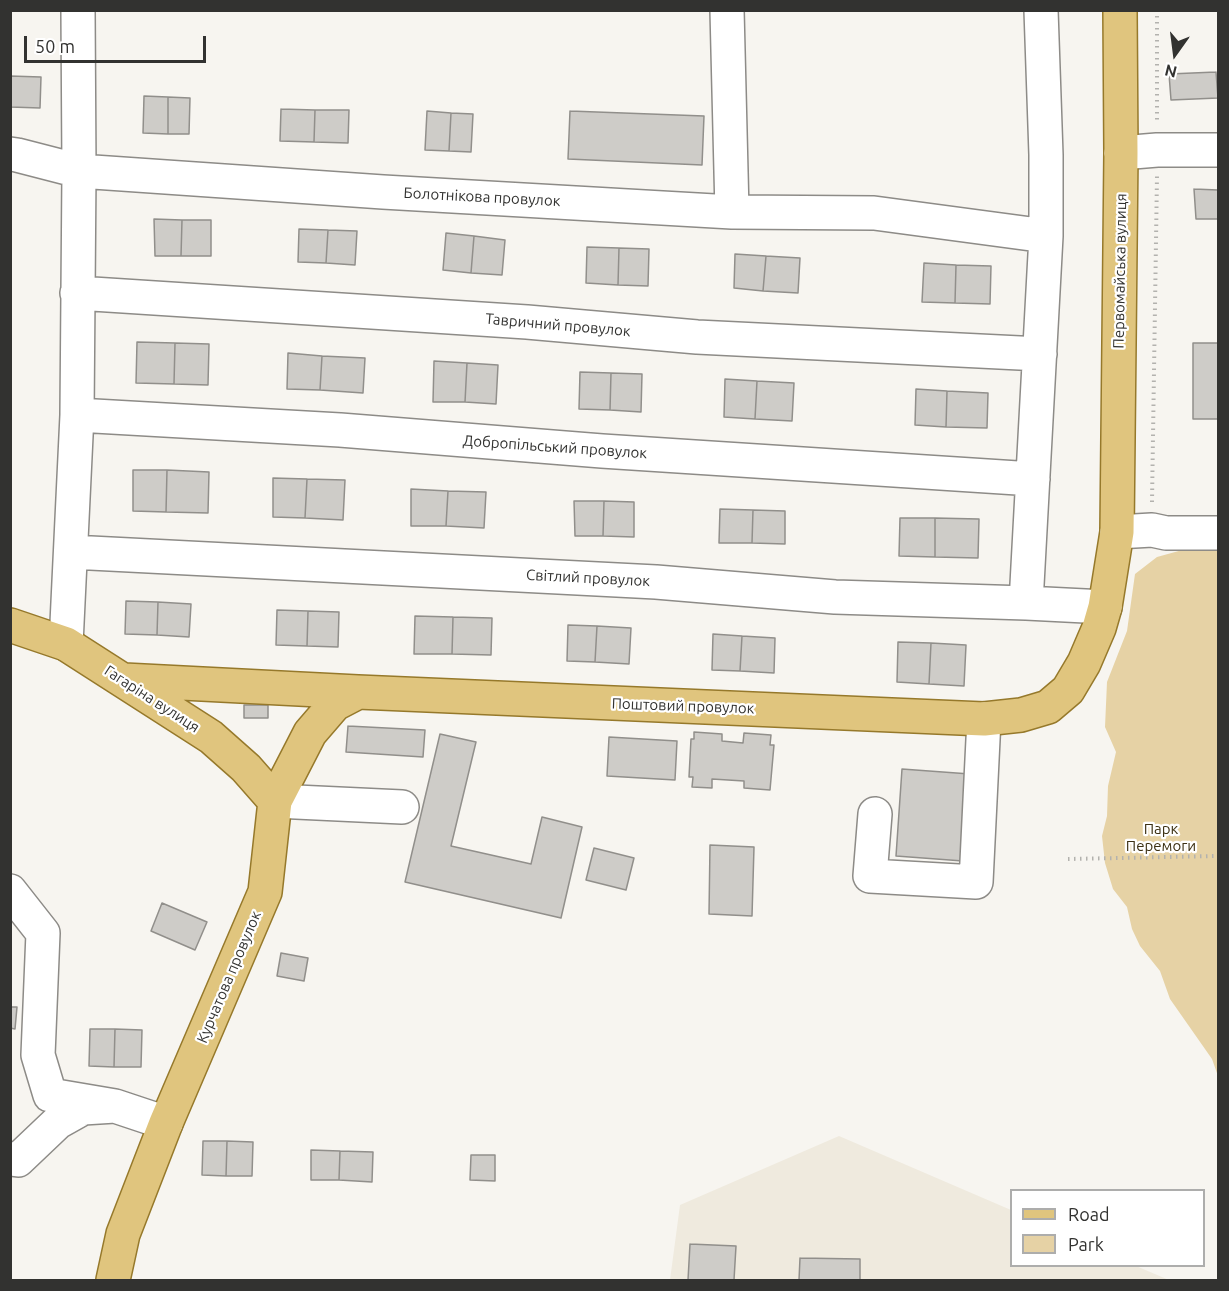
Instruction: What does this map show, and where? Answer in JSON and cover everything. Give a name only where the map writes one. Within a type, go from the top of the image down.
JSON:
[{"type":"main road","name":"Первомайська вулиця","points":[[1117,532],[1121,153],[1120,10]]},
{"type":"main road","name":"Поштовий провулок","points":[[124,680],[984,719],[1021,715],[1048,707],[1068,690],[1084,663],[1105,607],[1117,532]]},
{"type":"main road","name":"Гагаріна вулиця","points":[[10,625],[66,644],[211,737],[246,768],[275,801]]},
{"type":"main road","name":"Курчатова провулок","points":[[113,1281],[123,1234],[166,1123],[265,892],[275,801],[310,733],[335,704],[358,692]]},
{"type":"street","points":[[66,644],[77,415],[78,10]]},
{"type":"street","points":[[727,10],[732,212]]},
{"type":"street","points":[[1026,603],[1046,236],[1041,10]]},
{"type":"street","points":[[1121,153],[1157,150],[1218,150]]},
{"type":"street","name":"Болотнікова провулок","points":[[10,154],[79,171],[383,192],[732,212],[874,213],[1046,236]]},
{"type":"street","name":"Тавричний провулок","points":[[77,292],[527,322],[697,337],[1040,354]]},
{"type":"street","name":"Добропільський провулок","points":[[77,415],[340,430],[602,451],[1033,479]]},
{"type":"street","points":[[1117,532],[1218,533]]},
{"type":"street","name":"Світлий провулок","points":[[70,552],[656,582],[835,597],[1105,607]]},
{"type":"street","points":[[875,814],[870,876],[976,882],[984,719]]},
{"type":"street","points":[[275,801],[402,807]]},
{"type":"street","points":[[10,891],[43,933],[38,1055],[50,1095],[115,1106],[166,1123]]},
{"type":"street","points":[[10,1159],[18,1160],[58,1122],[83,1108],[115,1106]]},
{"type":"path","points":[[1152,531],[1157,10]]},
{"type":"path","points":[[1068,859],[1218,856]]},
{"type":"shaded area","points":[[839,1136],[1010,1210],[1010,1267],[1138,1267],[1169,1280],[670,1280],[680,1205]]},
{"type":"green space","name":"Парк Перемоги","points":[[1186,549],[1218,549],[1218,1076],[1212,1059],[1170,999],[1160,971],[1140,946],[1132,929],[1127,907],[1113,889],[1105,863],[1102,836],[1107,816],[1108,786],[1116,752],[1105,727],[1107,682],[1127,631],[1135,574],[1157,557]]},
{"type":"building","points":[[1216,72],[1218,98],[1171,100],[1169,74]]},
{"type":"building","points":[[10,76],[41,77],[40,108],[10,107]]},
{"type":"building","points":[[144,96],[168,97],[168,134],[143,133]]},
{"type":"building","points":[[168,97],[190,98],[189,134],[168,134]]},
{"type":"building","points":[[281,109],[315,110],[314,142],[280,141]]},
{"type":"building","points":[[315,110],[349,110],[348,143],[314,142]]},
{"type":"building","points":[[427,111],[451,113],[449,151],[425,150]]},
{"type":"building","points":[[570,111],[704,116],[702,165],[568,159]]},
{"type":"building","points":[[451,113],[473,114],[471,152],[449,151]]},
{"type":"building","points":[[1194,189],[1218,190],[1218,219],[1196,219]]},
{"type":"building","points":[[154,219],[182,220],[181,256],[155,256]]},
{"type":"building","points":[[182,220],[211,220],[211,256],[181,256]]},
{"type":"building","points":[[299,229],[328,230],[326,263],[298,262]]},
{"type":"building","points":[[328,230],[357,231],[355,265],[326,263]]},
{"type":"building","points":[[446,233],[474,236],[471,273],[443,270]]},
{"type":"building","points":[[474,236],[505,240],[502,275],[471,273]]},
{"type":"building","points":[[587,247],[619,248],[618,285],[586,283]]},
{"type":"building","points":[[619,248],[649,249],[648,286],[618,285]]},
{"type":"building","points":[[735,254],[766,256],[763,291],[734,288]]},
{"type":"building","points":[[766,256],[800,258],[798,293],[763,291]]},
{"type":"building","points":[[924,263],[956,265],[955,303],[922,302]]},
{"type":"building","points":[[956,265],[991,266],[990,304],[955,303]]},
{"type":"building","points":[[137,342],[175,343],[174,384],[136,383]]},
{"type":"building","points":[[175,343],[209,344],[208,385],[174,384]]},
{"type":"building","points":[[1193,343],[1218,343],[1218,419],[1193,419]]},
{"type":"building","points":[[288,353],[322,356],[320,390],[287,389]]},
{"type":"building","points":[[322,356],[365,358],[363,393],[320,390]]},
{"type":"building","points":[[434,361],[467,363],[465,402],[433,402]]},
{"type":"building","points":[[467,363],[498,365],[496,404],[465,402]]},
{"type":"building","points":[[580,372],[611,373],[610,410],[579,409]]},
{"type":"building","points":[[611,373],[642,374],[641,412],[610,410]]},
{"type":"building","points":[[725,379],[757,381],[755,419],[724,417]]},
{"type":"building","points":[[757,381],[794,383],[792,421],[755,419]]},
{"type":"building","points":[[916,389],[947,391],[946,427],[915,425]]},
{"type":"building","points":[[947,391],[988,393],[987,428],[946,427]]},
{"type":"building","points":[[133,470],[167,470],[166,512],[133,511]]},
{"type":"building","points":[[167,470],[209,472],[208,513],[166,512]]},
{"type":"building","points":[[273,478],[307,479],[305,518],[273,517]]},
{"type":"building","points":[[307,479],[345,480],[343,520],[305,518]]},
{"type":"building","points":[[411,489],[448,491],[446,526],[411,526]]},
{"type":"building","points":[[448,491],[486,492],[484,528],[446,526]]},
{"type":"building","points":[[574,501],[604,501],[603,536],[575,536]]},
{"type":"building","points":[[604,501],[634,502],[634,537],[603,536]]},
{"type":"building","points":[[720,509],[753,510],[752,543],[719,543]]},
{"type":"building","points":[[753,510],[785,511],[785,544],[752,543]]},
{"type":"building","points":[[900,518],[935,518],[935,557],[899,556]]},
{"type":"building","points":[[935,518],[979,519],[978,558],[935,557]]},
{"type":"building","points":[[126,601],[158,602],[157,635],[125,634]]},
{"type":"building","points":[[158,602],[191,604],[189,637],[157,635]]},
{"type":"building","points":[[277,610],[308,611],[307,646],[276,645]]},
{"type":"building","points":[[308,611],[339,612],[338,647],[307,646]]},
{"type":"building","points":[[415,616],[453,617],[452,654],[414,654]]},
{"type":"building","points":[[453,617],[492,618],[491,655],[452,654]]},
{"type":"building","points":[[568,625],[597,626],[595,662],[567,661]]},
{"type":"building","points":[[597,626],[631,628],[629,664],[595,662]]},
{"type":"building","points":[[713,634],[742,636],[740,671],[712,670]]},
{"type":"building","points":[[742,636],[775,638],[774,673],[740,671]]},
{"type":"building","points":[[898,642],[931,643],[929,684],[897,682]]},
{"type":"building","points":[[931,643],[966,645],[964,686],[929,684]]},
{"type":"building","points":[[244,705],[268,705],[268,718],[244,718]]},
{"type":"building","points":[[348,726],[425,730],[423,757],[346,752]]},
{"type":"building","points":[[694,732],[722,734],[722,741],[743,743],[744,733],[771,735],[770,745],[774,745],[770,790],[744,788],[744,781],[712,779],[712,788],[692,787],[693,777],[689,777],[691,739],[694,739]]},
{"type":"building","points":[[440,734],[476,742],[451,846],[531,864],[542,817],[582,827],[561,918],[405,882]]},
{"type":"building","points":[[609,737],[677,741],[675,780],[607,776]]},
{"type":"building","points":[[902,769],[970,774],[963,861],[896,856]]},
{"type":"building","points":[[710,845],[754,847],[752,916],[709,914]]},
{"type":"building","points":[[594,848],[634,858],[626,890],[586,880]]},
{"type":"building","points":[[162,903],[207,922],[195,950],[151,931]]},
{"type":"building","points":[[281,953],[308,958],[304,981],[277,976]]},
{"type":"building","points":[[10,1007],[17,1007],[15,1029],[10,1028]]},
{"type":"building","points":[[90,1029],[115,1029],[114,1067],[89,1066]]},
{"type":"building","points":[[115,1029],[142,1030],[141,1067],[114,1067]]},
{"type":"building","points":[[203,1141],[227,1141],[226,1176],[202,1175]]},
{"type":"building","points":[[227,1141],[253,1142],[252,1176],[226,1176]]},
{"type":"building","points":[[311,1150],[340,1151],[339,1180],[311,1180]]},
{"type":"building","points":[[340,1151],[373,1152],[372,1182],[339,1180]]},
{"type":"building","points":[[471,1155],[495,1155],[495,1181],[470,1180]]},
{"type":"building","points":[[690,1244],[736,1246],[734,1280],[688,1280]]},
{"type":"building","points":[[800,1258],[860,1259],[860,1280],[799,1280]]}]
